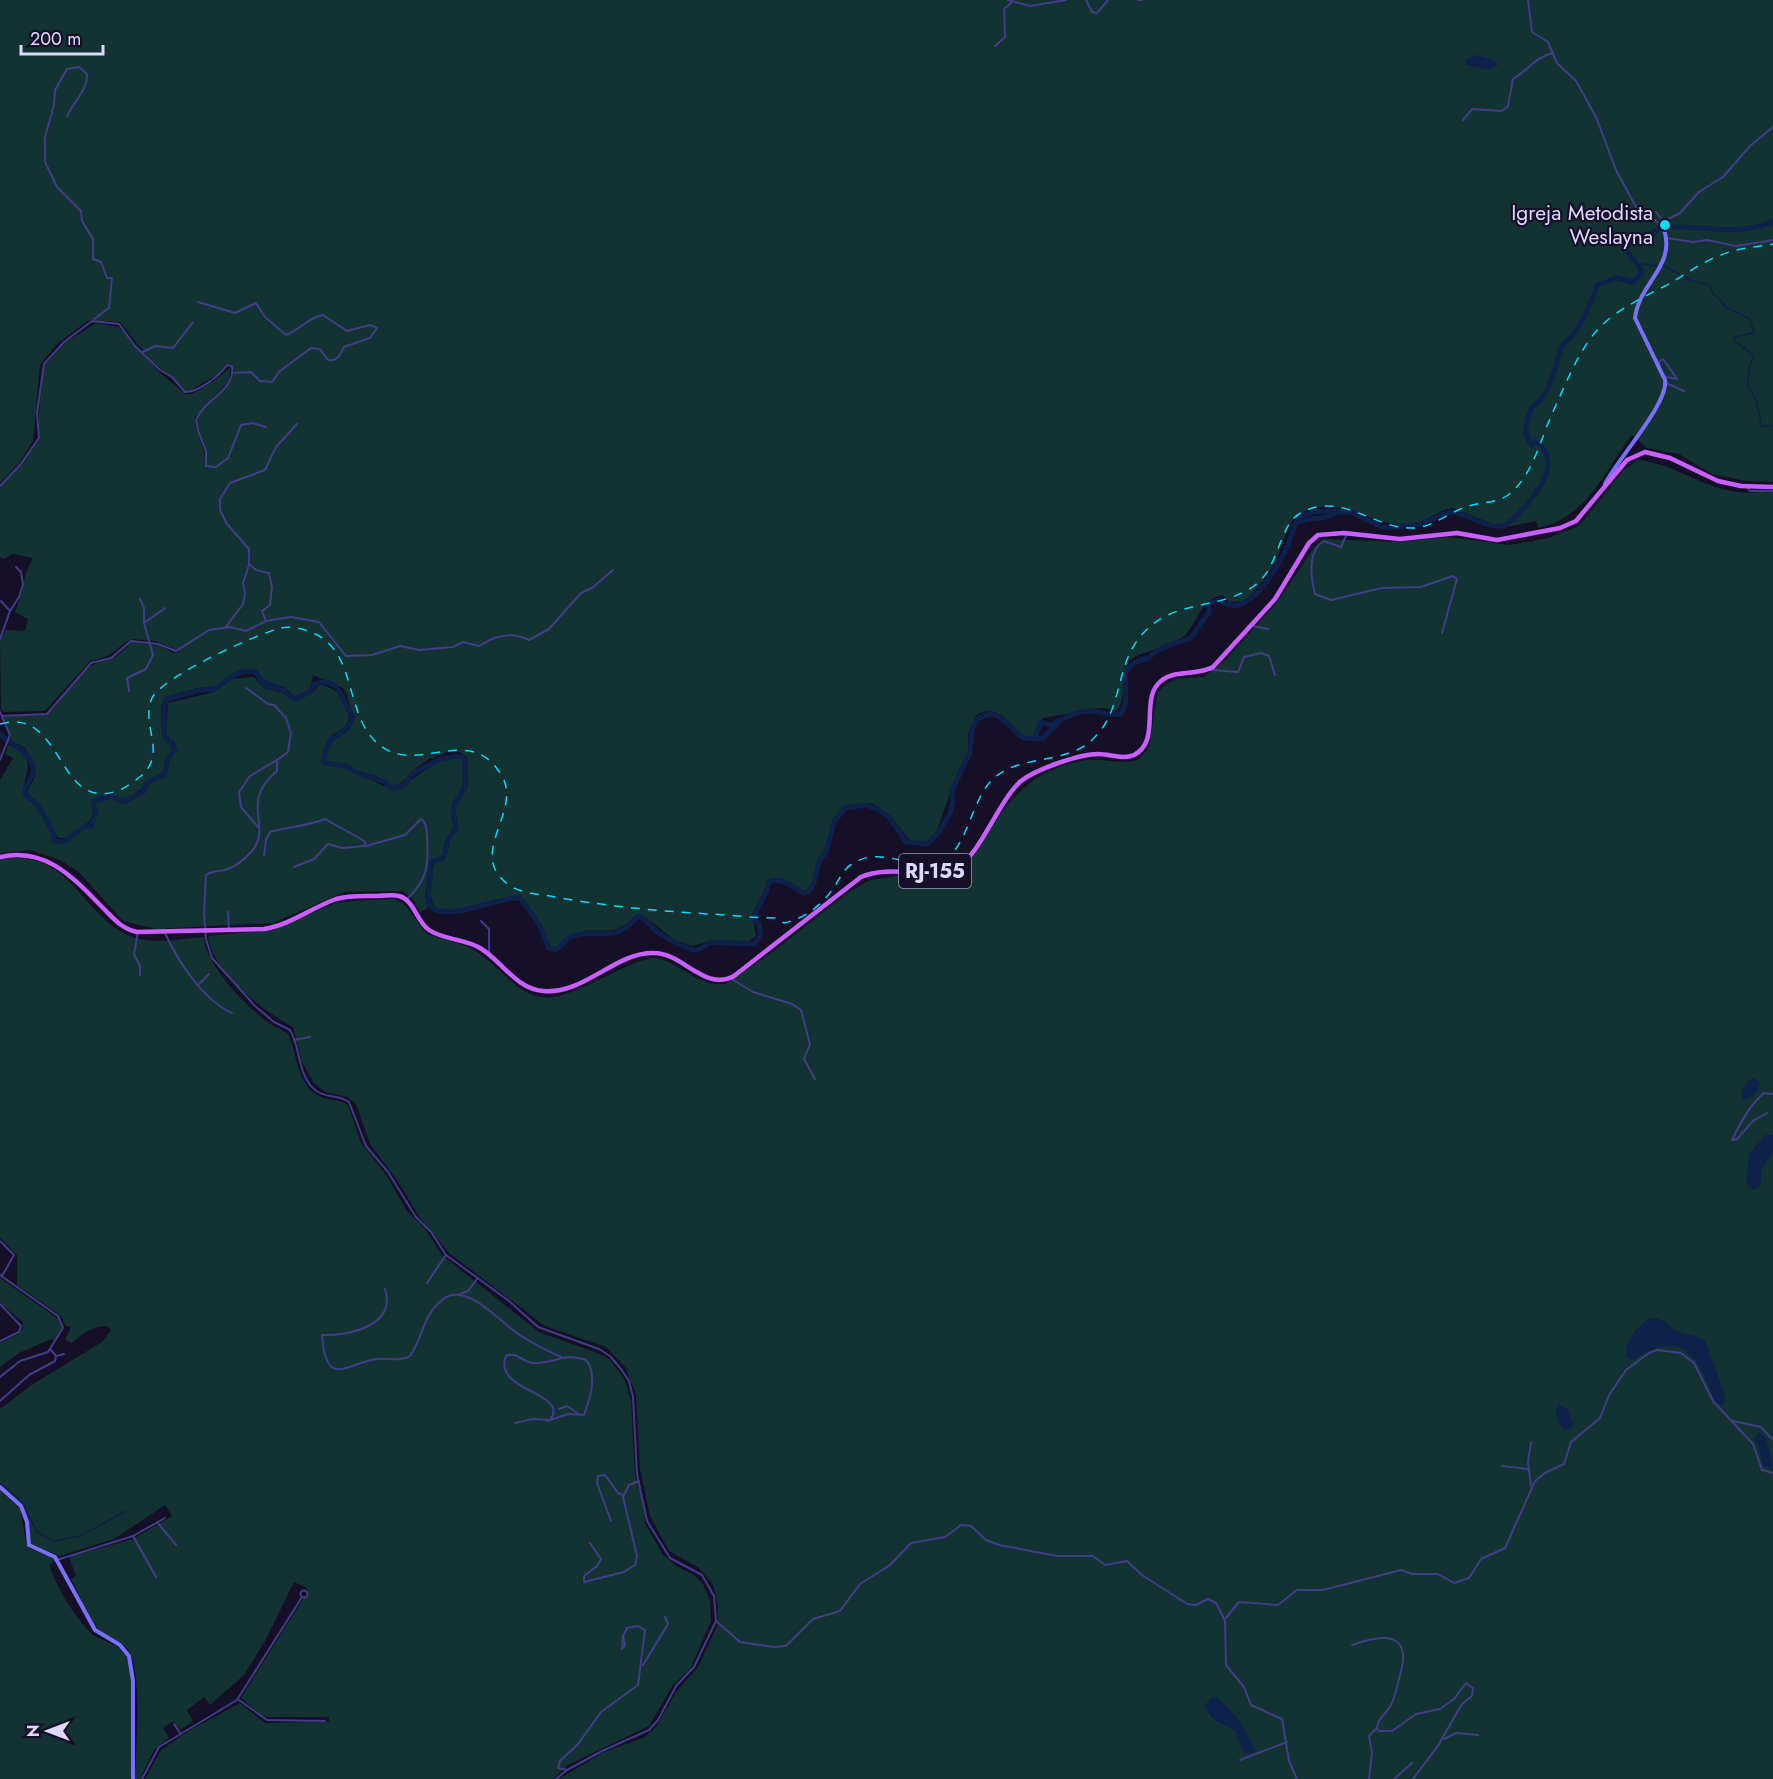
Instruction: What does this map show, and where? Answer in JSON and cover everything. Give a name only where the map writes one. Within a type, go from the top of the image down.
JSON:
[{"type":"main road","points":[[1208,670],[1275,598],[1313,538],[1324,533],[1400,539],[1457,533],[1494,540],[1509,539],[1572,524],[1627,460],[1645,452],[1670,458],[1718,482],[1773,489]]},
{"type":"main road","name":"RJ-155","points":[[730,978],[861,877],[884,871],[944,871],[961,864],[1011,792],[1030,775],[1093,754],[1125,757],[1136,754],[1147,740],[1153,695],[1158,683],[1172,676],[1208,670]]},
{"type":"main road","points":[[0,857],[30,856],[58,866],[123,927],[138,932],[229,931],[278,926],[342,897],[394,896],[406,900],[429,930],[472,944],[489,955],[520,982],[540,991],[564,989],[631,958],[650,953],[668,956],[710,978],[730,978]]},
{"type":"street","points":[[1008,0],[1036,6],[1066,0]]},
{"type":"street","points":[[1086,0],[1092,12],[1097,13],[1108,0]]},
{"type":"street","points":[[1138,0],[1143,0]]},
{"type":"street","points":[[1528,1],[1532,32],[1547,41],[1557,63],[1576,81],[1593,112],[1616,170],[1636,207],[1662,224]]},
{"type":"street","points":[[995,46],[1005,37],[1005,6],[1014,3]]},
{"type":"street","points":[[1463,120],[1472,109],[1502,111],[1508,106],[1514,79],[1530,69],[1537,59],[1553,53]]},
{"type":"street","points":[[0,486],[20,465],[39,438],[37,413],[42,367],[64,342],[109,308],[112,278],[107,278],[101,262],[93,259],[93,239],[82,221],[81,210],[57,187],[45,159],[45,137],[56,87],[67,69],[79,67],[87,74],[87,84],[74,100],[67,116]]},
{"type":"street","points":[[1662,224],[1680,213],[1700,192],[1723,177],[1750,146],[1773,127]]},
{"type":"street","points":[[1602,490],[1614,468],[1646,424],[1664,391],[1666,383],[1664,376],[1659,364],[1661,359],[1677,380],[1664,376],[1635,322],[1639,299],[1667,251],[1666,236],[1656,212]]},
{"type":"street","points":[[1666,236],[1695,242],[1707,240],[1736,246],[1773,240]]},
{"type":"street","points":[[198,302],[235,313],[251,304],[258,304],[265,317],[286,335],[311,318],[323,315],[347,331],[370,325],[377,328],[370,338],[344,347],[339,356],[333,360],[328,360],[320,349],[311,348],[280,371],[272,382],[260,381],[252,372],[232,373]]},
{"type":"street","points":[[92,321],[117,323],[143,352],[185,392],[192,392],[219,376],[227,365],[232,366],[232,373],[225,389],[210,401],[196,420],[199,436],[206,451],[205,465],[214,468],[224,462],[230,454],[239,428],[244,423],[266,427]]},
{"type":"street","points":[[143,352],[155,346],[173,348],[193,322]]},
{"type":"street","points":[[1666,383],[1684,391]]},
{"type":"street","points":[[226,627],[243,604],[245,593],[243,583],[249,564],[249,549],[221,513],[220,499],[230,483],[265,470],[276,447],[297,424]]},
{"type":"street","points":[[1347,534],[1341,547],[1324,541],[1315,552],[1311,562],[1315,594],[1331,600],[1382,588],[1421,587],[1453,576],[1457,579],[1456,588],[1442,633]]},
{"type":"street","points":[[249,564],[256,570],[269,573],[272,577],[270,604],[262,611],[266,621]]},
{"type":"street","points":[[0,639],[6,630],[10,611],[16,606],[23,584],[21,572],[16,567]]},
{"type":"street","points":[[2,717],[46,714],[91,663],[111,658],[131,641],[158,644],[176,651],[203,632],[226,627],[246,631],[266,621],[291,617],[319,622],[346,656],[372,655],[400,646],[419,650],[453,647],[464,642],[479,646],[489,639],[513,634],[530,640],[549,629],[581,593],[593,587],[613,570]]},
{"type":"street","points":[[129,692],[127,678],[146,669],[153,655],[152,644],[144,623],[144,608],[140,599]]},
{"type":"street","points":[[1,601],[10,611]]},
{"type":"street","points":[[144,623],[165,608]]},
{"type":"street","points":[[1250,626],[1265,626],[1268,629]]},
{"type":"street","points":[[1208,670],[1238,672],[1244,657],[1261,653],[1269,656],[1275,675]]},
{"type":"street","points":[[246,688],[268,704],[274,705],[288,723],[291,733],[289,750],[250,776],[238,792],[239,803],[259,831]]},
{"type":"street","points":[[0,712],[10,738],[0,760]]},
{"type":"street","points":[[277,760],[277,771],[266,780],[257,795],[259,831],[254,848],[249,855],[228,869],[206,875],[203,905],[207,944],[215,962],[262,1013],[290,1030],[298,1062],[316,1091],[350,1102],[366,1146],[388,1172],[416,1217],[427,1228],[446,1255],[509,1302],[538,1327],[599,1349],[610,1356],[621,1369],[629,1381],[633,1397],[639,1481],[652,1531],[670,1558],[696,1570],[709,1584],[714,1596],[716,1621],[694,1667],[676,1686],[658,1720],[649,1731],[567,1770],[556,1779]]},
{"type":"street","points":[[264,856],[265,842],[270,832],[283,831],[298,824],[317,823],[325,819],[361,839],[366,843],[363,846]]},
{"type":"street","points":[[294,867],[314,859],[327,843],[342,848],[363,846],[401,837],[419,820],[425,822],[429,862],[414,892],[406,900]]},
{"type":"street","points":[[228,912],[229,931]]},
{"type":"street","points":[[481,921],[489,929],[489,955]]},
{"type":"street","points":[[138,932],[134,954],[140,966],[140,975]]},
{"type":"street","points":[[165,933],[179,963],[232,1013]]},
{"type":"street","points":[[740,982],[741,970]]},
{"type":"street","points":[[199,984],[209,974]]},
{"type":"street","points":[[730,978],[753,992],[792,1004],[801,1010],[810,1044],[804,1059],[815,1079]]},
{"type":"street","points":[[294,1040],[310,1037]]},
{"type":"street","points":[[1767,1113],[1753,1120],[1737,1139],[1732,1140],[1743,1116],[1755,1102],[1764,1093],[1773,1094]]},
{"type":"street","points":[[323,1101],[327,1095]]},
{"type":"street","points":[[0,1240],[14,1255],[1,1275],[61,1321],[62,1333],[51,1349],[20,1361],[0,1377]]},
{"type":"street","points":[[428,1283],[446,1255]]},
{"type":"street","points":[[386,1289],[386,1310],[378,1321],[357,1330],[322,1335],[324,1357],[335,1368],[348,1370],[375,1359],[400,1360],[410,1356],[422,1324],[436,1305],[445,1297],[468,1291],[477,1279]]},
{"type":"street","points":[[457,1295],[478,1302],[519,1335],[561,1357]]},
{"type":"street","points":[[0,1304],[20,1322],[21,1327],[19,1332],[0,1341]]},
{"type":"street","points":[[51,1349],[56,1356]]},
{"type":"street","points":[[1225,1621],[1229,1612],[1239,1602],[1278,1605],[1297,1590],[1323,1590],[1397,1570],[1412,1574],[1438,1574],[1454,1582],[1469,1578],[1481,1559],[1499,1553],[1509,1543],[1520,1510],[1541,1475],[1564,1464],[1571,1442],[1580,1431],[1600,1418],[1609,1395],[1626,1370],[1653,1351],[1675,1352],[1690,1359],[1701,1374],[1713,1401],[1753,1444],[1762,1470],[1773,1473]]},
{"type":"street","points":[[0,1401],[29,1375],[55,1360],[56,1356],[64,1354]]},
{"type":"street","points":[[547,1421],[552,1417],[550,1403],[511,1380],[505,1372],[504,1360],[510,1354],[534,1363],[561,1357],[583,1359],[591,1369],[588,1399],[582,1417]]},
{"type":"street","points":[[559,1409],[567,1406],[582,1417]]},
{"type":"street","points":[[515,1423],[532,1419],[547,1421],[571,1414],[582,1417]]},
{"type":"street","points":[[1733,1421],[1761,1427],[1773,1440]]},
{"type":"street","points":[[1531,1442],[1529,1469],[1531,1489]]},
{"type":"street","points":[[1502,1466],[1529,1469]]},
{"type":"street","points":[[611,1521],[597,1483],[598,1476],[605,1475],[618,1493],[623,1495]]},
{"type":"street","points":[[590,1543],[601,1558],[597,1566],[584,1576],[584,1582],[619,1573],[635,1565],[637,1556],[628,1528],[623,1495],[629,1485],[639,1481]]},
{"type":"street","points":[[0,1487],[21,1506],[27,1522],[29,1545],[50,1553],[57,1560],[92,1627],[99,1634],[124,1648],[130,1660],[134,1690],[133,1779]]},
{"type":"street","points":[[57,1560],[133,1536],[165,1518]]},
{"type":"street","points":[[157,1522],[176,1545]]},
{"type":"street","points":[[716,1621],[740,1642],[773,1647],[786,1646],[813,1619],[840,1611],[860,1584],[892,1563],[911,1543],[945,1537],[957,1527],[965,1524],[974,1528],[986,1540],[1014,1549],[1057,1556],[1093,1556],[1105,1565],[1127,1561],[1142,1575],[1187,1605],[1196,1605],[1208,1599],[1213,1600],[1221,1610],[1225,1621],[1226,1665],[1240,1680],[1251,1705],[1282,1719],[1289,1761],[1297,1779]]},
{"type":"street","points":[[133,1536],[156,1577]]},
{"type":"street","points":[[142,1779],[156,1750],[238,1699],[302,1597]]},
{"type":"street","points":[[641,1668],[668,1624],[665,1617]]},
{"type":"street","points":[[567,1770],[558,1768],[560,1761],[578,1744],[601,1712],[638,1687],[644,1628],[629,1627],[623,1636]]},
{"type":"street","points":[[1352,1645],[1370,1638],[1383,1638],[1399,1643],[1405,1653],[1397,1692],[1389,1708],[1379,1718],[1377,1728],[1369,1736],[1372,1753],[1369,1779]]},
{"type":"street","points":[[1377,1728],[1382,1732],[1392,1731],[1416,1714],[1440,1709],[1468,1683],[1473,1688],[1472,1696],[1462,1704],[1440,1742],[1413,1779]]},
{"type":"street","points":[[238,1699],[267,1720],[325,1720]]},
{"type":"street","points":[[174,1724],[180,1733]]},
{"type":"street","points":[[1440,1742],[1456,1733],[1478,1735]]},
{"type":"street","points":[[1240,1760],[1287,1742]]},
{"type":"street","points":[[1394,1779],[1412,1763]]},
{"type":"green space","points":[[0,0],[1773,0],[1773,482],[1746,481],[1712,474],[1679,454],[1647,448],[1632,435],[1593,492],[1582,504],[1570,514],[1538,528],[1536,521],[1503,528],[1453,508],[1418,523],[1406,525],[1392,524],[1336,507],[1308,510],[1292,522],[1274,564],[1246,601],[1229,602],[1223,595],[1216,597],[1205,606],[1189,630],[1179,640],[1129,661],[1126,667],[1122,700],[1117,710],[1099,708],[1043,718],[1031,737],[1020,734],[1003,716],[995,712],[986,711],[976,715],[968,734],[969,752],[959,769],[937,830],[928,841],[917,843],[910,840],[889,815],[871,803],[843,807],[837,816],[810,886],[805,892],[785,880],[770,880],[752,914],[756,936],[748,942],[710,941],[692,946],[673,939],[648,919],[637,914],[614,930],[595,930],[573,934],[554,949],[521,897],[499,899],[456,910],[436,909],[433,905],[430,886],[431,873],[435,863],[444,860],[449,842],[458,828],[455,808],[468,785],[467,757],[457,750],[437,756],[424,762],[393,786],[374,775],[356,771],[348,764],[325,762],[330,741],[349,727],[352,719],[343,688],[313,675],[310,690],[296,698],[284,687],[264,680],[257,670],[245,670],[235,674],[216,687],[197,688],[166,697],[161,705],[162,731],[173,750],[168,756],[163,774],[148,780],[142,789],[123,800],[110,794],[94,799],[91,804],[94,811],[85,825],[75,834],[58,838],[38,805],[27,792],[35,777],[33,762],[25,748],[10,740],[11,734],[3,717],[49,714],[89,666],[117,656],[132,642],[160,646],[173,653],[180,651],[155,641],[132,639],[110,654],[90,661],[45,711],[4,712],[1,710],[0,640],[6,630],[25,631],[28,619],[15,612],[33,558],[13,554],[3,559],[0,557],[0,488],[39,441],[39,412],[44,366],[66,342],[96,323],[119,327],[158,371],[185,394],[192,394],[231,367],[228,382],[206,405],[228,385],[234,370],[231,364],[225,365],[218,374],[189,391],[184,390],[148,357],[120,322],[89,320],[57,344],[40,365],[33,441],[19,463],[0,483]],"holes":[[[204,408],[200,413],[197,426],[206,451],[205,465],[204,450],[195,427],[195,417]]]},
{"type":"green space","points":[[1638,460],[1662,465],[1707,484],[1731,491],[1773,492],[1773,1779],[559,1779],[604,1752],[643,1738],[656,1727],[676,1692],[698,1667],[717,1626],[718,1606],[713,1585],[699,1568],[669,1551],[650,1516],[640,1469],[636,1394],[625,1367],[606,1347],[545,1326],[449,1253],[418,1215],[397,1180],[370,1144],[356,1104],[347,1097],[325,1092],[313,1082],[302,1062],[293,1027],[254,1001],[241,989],[219,963],[208,936],[273,930],[338,902],[395,899],[409,910],[429,935],[472,949],[523,990],[534,995],[558,996],[651,958],[670,962],[704,981],[725,984],[774,951],[849,892],[870,880],[911,874],[952,875],[959,872],[969,863],[1003,810],[1015,796],[1045,773],[1064,765],[1087,760],[1126,762],[1138,760],[1149,748],[1157,695],[1162,687],[1175,679],[1203,677],[1225,661],[1279,600],[1314,547],[1323,539],[1394,542],[1448,537],[1510,545],[1548,538],[1579,526],[1624,470]]},
{"type":"green space","points":[[254,677],[263,688],[280,692],[296,701],[311,694],[319,685],[331,688],[342,696],[348,708],[348,721],[329,739],[321,760],[324,765],[346,768],[392,790],[433,765],[451,758],[462,758],[465,772],[464,785],[453,805],[453,828],[443,854],[430,864],[425,895],[428,908],[420,912],[413,899],[403,891],[344,892],[273,923],[156,929],[123,921],[79,872],[60,860],[30,850],[0,853],[0,780],[13,758],[5,754],[9,744],[19,750],[27,761],[25,796],[42,817],[53,842],[62,844],[86,828],[92,827],[97,811],[95,801],[111,797],[124,803],[143,792],[147,784],[165,776],[169,762],[177,750],[175,743],[166,736],[168,703],[214,692],[230,679]]},
{"type":"green space","points":[[0,859],[29,859],[47,865],[75,887],[113,926],[130,936],[157,941],[204,937],[206,948],[219,972],[239,996],[260,1016],[289,1035],[302,1078],[313,1092],[321,1097],[348,1105],[361,1143],[387,1176],[407,1211],[426,1230],[442,1255],[539,1332],[603,1355],[624,1378],[631,1400],[635,1475],[643,1502],[645,1523],[663,1555],[678,1567],[693,1574],[703,1584],[710,1601],[711,1621],[691,1668],[673,1685],[649,1726],[568,1765],[553,1779],[145,1779],[161,1750],[190,1730],[240,1703],[265,1723],[329,1722],[329,1717],[268,1717],[261,1715],[241,1698],[303,1599],[309,1596],[307,1588],[294,1582],[265,1641],[244,1675],[210,1705],[204,1697],[187,1710],[193,1721],[180,1730],[173,1721],[163,1728],[169,1738],[154,1750],[140,1779],[135,1779],[137,1696],[134,1664],[127,1648],[101,1632],[90,1617],[71,1579],[76,1576],[69,1557],[133,1539],[172,1516],[165,1505],[114,1539],[60,1556],[31,1544],[22,1506],[0,1484],[0,1409],[30,1386],[102,1342],[111,1330],[107,1326],[92,1329],[72,1343],[65,1340],[71,1327],[66,1326],[61,1316],[17,1285],[17,1255],[0,1238]]},
{"type":"green space","points":[[0,1278],[57,1318],[62,1329],[55,1341],[51,1339],[19,1353],[0,1367],[0,1343],[19,1334],[23,1327],[22,1321],[0,1303]]},
{"type":"green space","points":[[0,1490],[20,1509],[27,1546],[56,1560],[49,1565],[61,1591],[78,1617],[90,1632],[118,1647],[125,1654],[132,1679],[133,1696],[132,1779],[0,1779]]},
{"type":"water","points":[[1476,55],[1492,59],[1498,65],[1489,70],[1466,65],[1465,60]]},
{"type":"water","points":[[1755,1078],[1760,1083],[1758,1089],[1751,1096],[1742,1099],[1744,1086]]},
{"type":"water","points":[[1765,1135],[1773,1135],[1773,1151],[1761,1171],[1761,1186],[1754,1190],[1746,1183],[1749,1154]]},
{"type":"water","points":[[1652,1318],[1663,1320],[1677,1331],[1705,1341],[1726,1398],[1723,1405],[1718,1405],[1714,1400],[1702,1371],[1686,1351],[1663,1346],[1649,1350],[1633,1360],[1626,1357],[1627,1346],[1633,1334],[1642,1324]]},
{"type":"water","points":[[1559,1405],[1568,1409],[1573,1427],[1565,1430],[1559,1424],[1555,1411]]},
{"type":"water","points":[[1760,1432],[1766,1438],[1773,1466],[1771,1469],[1763,1466],[1758,1444],[1754,1439]]},
{"type":"water","points":[[1213,1696],[1233,1713],[1256,1752],[1244,1754],[1235,1731],[1212,1718],[1204,1706]]},
{"type":"waterway","points":[[0,734],[21,750],[32,764],[33,772],[25,791],[26,795],[37,804],[50,827],[54,841],[63,842],[86,826],[91,826],[96,811],[94,801],[111,796],[123,802],[143,792],[147,783],[165,774],[167,760],[175,750],[164,734],[164,707],[167,699],[200,690],[215,689],[239,673],[250,671],[256,672],[264,686],[281,689],[294,699],[310,692],[314,684],[328,683],[340,692],[352,718],[347,728],[330,740],[323,760],[325,763],[347,766],[355,772],[385,782],[392,789],[404,785],[413,773],[441,759],[458,756],[465,758],[465,788],[455,803],[453,814],[456,828],[448,840],[444,857],[433,861],[431,865],[428,902],[433,909],[453,912],[520,898],[539,924],[549,948],[555,950],[573,936],[621,931],[638,916],[646,920],[659,933],[695,950],[711,942],[754,944],[761,935],[759,924],[754,920],[755,915],[769,882],[779,880],[804,893],[808,892],[814,883],[820,859],[826,853],[834,822],[845,808],[866,805],[877,809],[889,817],[906,842],[927,844],[938,833],[950,814],[953,801],[952,791],[970,752],[972,729],[976,720],[986,715],[995,715],[1027,739],[1035,737],[1041,722],[1050,725],[1086,711],[1120,714],[1125,706],[1125,682],[1129,668],[1163,648],[1191,638],[1209,612],[1209,603],[1220,600],[1231,605],[1241,604],[1252,598],[1271,576],[1300,516],[1318,511],[1351,512],[1382,527],[1398,527],[1422,524],[1444,514],[1455,512],[1491,526],[1504,526],[1533,497],[1547,470],[1548,460],[1541,444],[1535,442],[1532,445],[1527,436],[1526,426],[1532,407],[1539,402],[1552,380],[1562,346],[1579,325],[1597,285],[1617,278],[1633,282],[1642,273],[1626,247],[1627,242],[1665,228],[1735,230],[1761,226],[1773,221]]},
{"type":"waterway","points":[[1635,263],[1658,266]]},
{"type":"waterway","points":[[1662,265],[1692,281],[1709,285],[1724,306],[1750,319],[1754,333],[1735,337],[1735,341],[1754,356],[1749,368],[1748,385],[1756,400],[1762,426],[1773,426]]},
{"type":"waterway","points":[[1296,523],[1328,517],[1337,512]]},
{"type":"waterway","points":[[262,681],[279,688]]},
{"type":"waterway","points":[[1032,739],[1043,738],[1058,723]]},
{"type":"waterway","points":[[0,1483],[22,1502],[37,1532],[54,1541],[80,1536],[126,1511]]},
{"type":"railway","points":[[0,724],[21,723],[37,730],[82,787],[97,793],[117,791],[141,776],[149,767],[153,748],[149,708],[152,698],[159,689],[211,657],[252,639],[281,628],[302,629],[324,639],[335,650],[343,664],[358,712],[374,740],[390,751],[406,755],[457,750],[473,752],[488,760],[502,776],[506,790],[506,805],[493,848],[493,862],[498,875],[512,887],[533,894],[612,906],[775,918],[784,923],[805,915],[817,906],[828,896],[846,869],[863,859],[886,857],[931,863],[943,860],[951,854],[964,834],[980,797],[995,777],[1018,765],[1070,753],[1093,739],[1103,728],[1109,715],[1126,662],[1140,637],[1166,616],[1180,610],[1226,599],[1254,586],[1269,569],[1287,528],[1299,514],[1314,508],[1329,506],[1357,512],[1399,527],[1414,528],[1428,525],[1462,508],[1504,498],[1523,479],[1529,469],[1568,377],[1596,331],[1627,306],[1715,257],[1740,249],[1773,244]]},
{"type":"place","name":"Igreja Metodista Weslayna","points":[[1665,225]]}]
